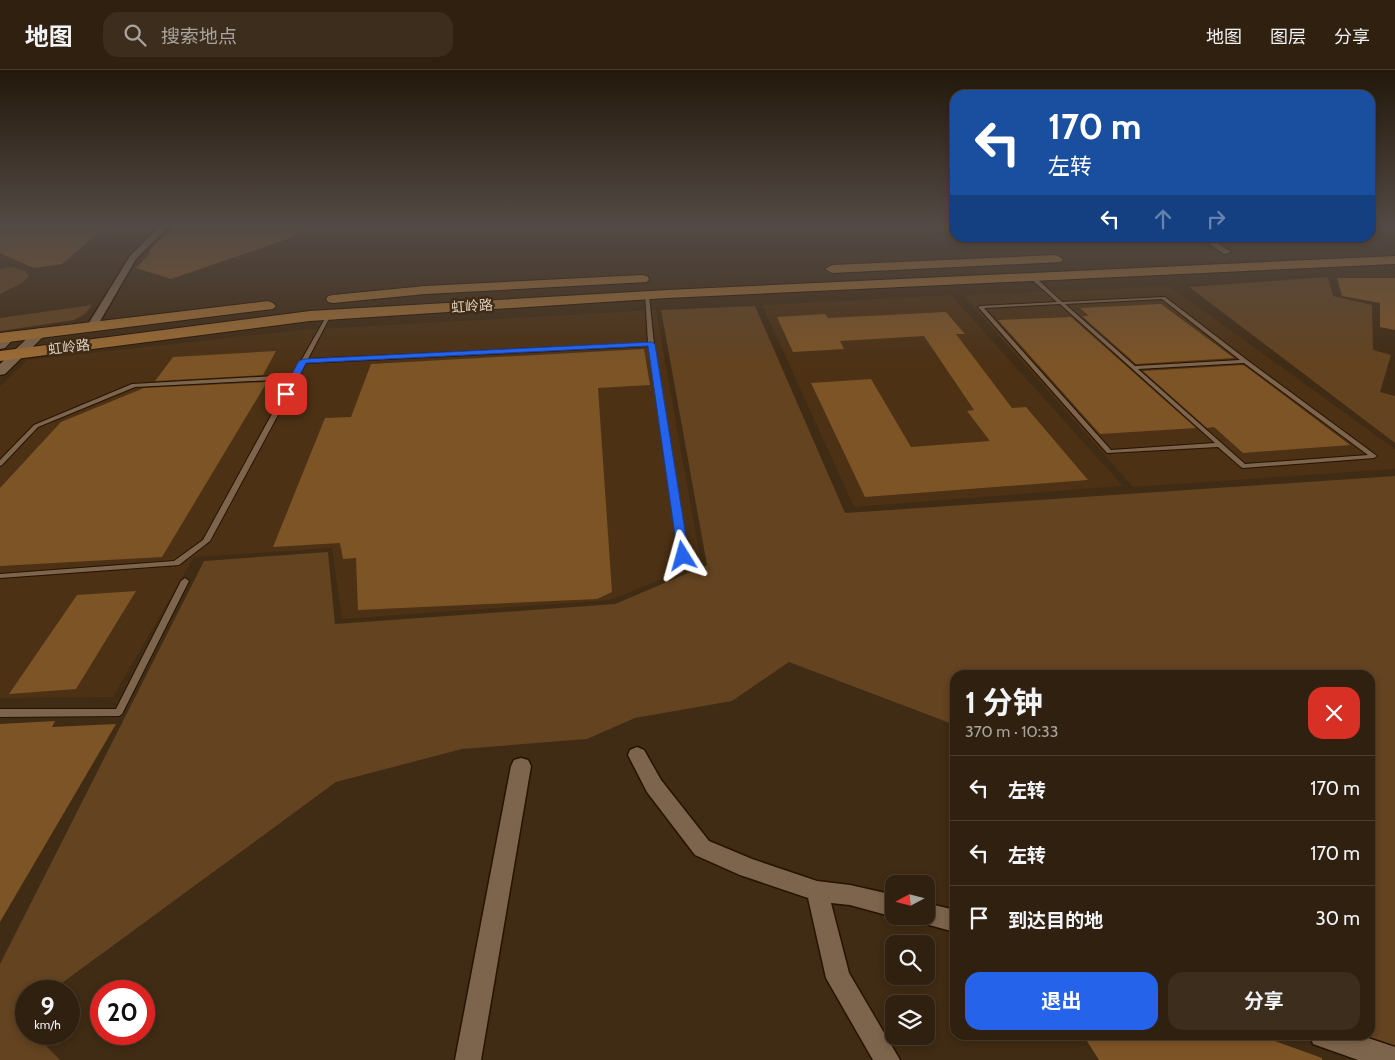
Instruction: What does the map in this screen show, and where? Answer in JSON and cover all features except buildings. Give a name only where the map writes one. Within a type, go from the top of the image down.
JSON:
[{"type":"main road","name":"虹岭路","points":[[0,356],[328,315],[647,295],[1156,271]]},
{"type":"main road","name":"虹岭路","points":[[316,301],[425,290],[653,278]]},
{"type":"main road","name":"虹岭路","points":[[3,340],[40,332],[287,304]]},
{"type":"street","points":[[92,326],[125,271]]},
{"type":"street","points":[[0,371],[40,332]]},
{"type":"street","points":[[637,755],[654,786],[702,848],[748,868],[817,891],[850,894],[885,904]]},
{"type":"street","points":[[468,1060],[521,766]]},
{"type":"street","points":[[817,891],[838,978],[887,1060]]},
{"type":"street","points":[[935,916],[950,920]]},
{"type":"street","points":[[1337,1040],[1395,1060]]},
{"type":"lane","points":[[1032,277],[1061,303],[1133,368],[1220,445],[1243,466],[1374,456],[1163,298],[1061,303],[980,307],[1109,452],[1220,445]]},
{"type":"lane","points":[[647,295],[651,344],[683,556]]},
{"type":"lane","points":[[0,576],[176,563],[206,541],[328,315]]},
{"type":"lane","points":[[304,361],[651,344]]},
{"type":"lane","points":[[1133,368],[1245,361]]},
{"type":"lane","points":[[0,464],[36,426],[134,385],[295,378]]},
{"type":"lane","points":[[0,714],[120,712],[185,581]]},
{"type":"shaded area","points":[[0,271],[25,271],[29,276],[22,283],[0,294]]},
{"type":"shaded area","points":[[1328,277],[1333,296],[1372,305],[1373,350],[1391,355],[1380,392],[1395,396],[1395,443],[1189,287]]},
{"type":"shaded area","points":[[1169,286],[1395,449],[1395,469],[1133,487],[963,295]]},
{"type":"shaded area","points":[[951,295],[1123,486],[854,507],[762,305]]},
{"type":"shaded area","points":[[92,305],[85,314],[74,320],[0,331],[0,318]]},
{"type":"shaded area","points":[[755,306],[845,513],[1395,476],[1395,1046],[1375,1039],[1375,670],[950,670],[950,723],[789,662],[732,701],[635,718],[587,739],[462,749],[336,782],[66,980],[15,980],[15,1045],[45,1045],[60,1060],[0,1060],[0,964],[204,561],[328,552],[335,624],[615,604],[707,565],[661,310]]},
{"type":"shaded area","points":[[656,310],[701,563],[610,600],[342,619],[332,548],[194,557],[113,697],[0,698],[0,386],[27,360],[301,330]]},
{"type":"route","points":[[286,394],[304,361],[651,344],[683,556]]}]
